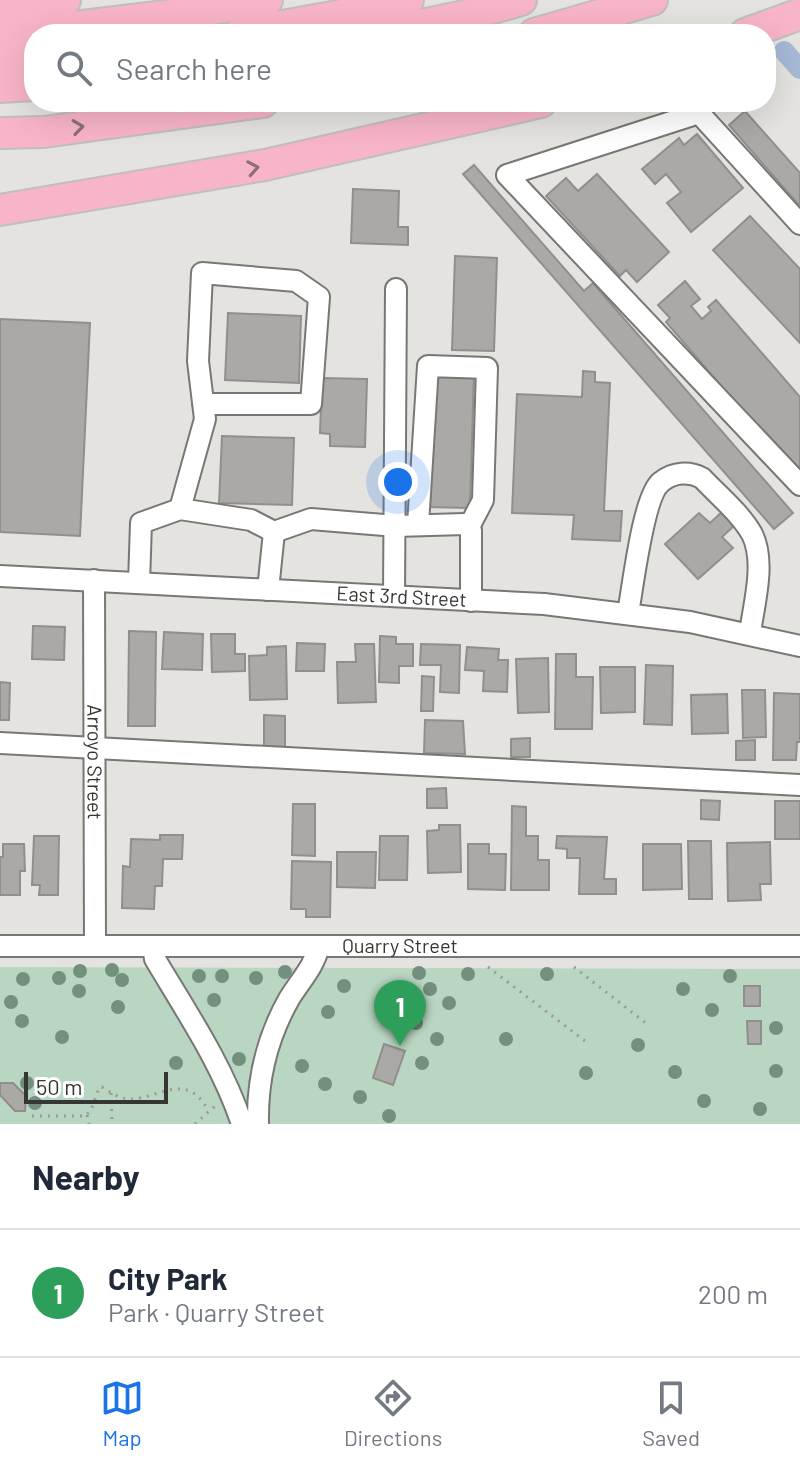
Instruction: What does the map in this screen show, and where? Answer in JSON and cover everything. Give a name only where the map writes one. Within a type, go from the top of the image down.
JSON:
[{"type":"highway","points":[[0,6],[65,0]]},
{"type":"highway","points":[[0,17],[153,0]]},
{"type":"highway","points":[[99,24],[267,0]]},
{"type":"highway","points":[[294,24],[408,0]]},
{"type":"highway","points":[[426,24],[521,0]]},
{"type":"highway","points":[[569,24],[652,0]]},
{"type":"highway","points":[[772,24],[800,14]]},
{"type":"highway","points":[[0,36],[24,33]]},
{"type":"highway","points":[[0,64],[24,61]]},
{"type":"highway","points":[[0,87],[24,86]]},
{"type":"highway","points":[[0,133],[44,132],[190,112]]},
{"type":"highway","points":[[0,210],[265,165],[501,112]]},
{"type":"highway","points":[[0,195],[176,181]]},
{"type":"street","points":[[800,224],[699,113],[507,175],[800,485]]},
{"type":"street","points":[[180,509],[205,419],[203,404],[198,361],[202,273],[296,281],[319,297],[311,404],[203,404]]},
{"type":"street","points":[[394,596],[396,289]]},
{"type":"street","points":[[418,525],[428,366],[487,368],[483,500],[469,527],[471,601]]},
{"type":"street","points":[[628,613],[647,507],[660,482],[678,473],[693,473],[702,478],[747,526],[758,551],[750,633]]},
{"type":"street","points":[[139,583],[141,523],[180,509],[251,520],[274,532],[311,519],[396,526],[465,524],[469,527]]},
{"type":"street","points":[[268,590],[274,532]]},
{"type":"street","name":"East 3rd Street","points":[[0,576],[544,604],[628,613],[750,633],[800,646]]},
{"type":"street","name":"Arroyo Street","points":[[94,580],[95,946]]},
{"type":"street","points":[[0,743],[800,785]]},
{"type":"street","name":"Quarry Street","points":[[0,946],[800,946]]},
{"type":"street","points":[[153,946],[155,959],[213,1056],[232,1094],[242,1124]]},
{"type":"street","points":[[258,1124],[258,1098],[272,1035],[290,999],[316,960],[319,946]]},
{"type":"path","points":[[482,962],[585,1041]]},
{"type":"path","points":[[568,962],[647,1024]]},
{"type":"path","points":[[89,1124],[87,1115],[102,1087],[134,1100],[168,1089],[180,1090],[202,1100],[208,1110]]},
{"type":"path","points":[[111,1093],[112,1124]]},
{"type":"path","points":[[195,1124],[208,1110],[232,1094]]},
{"type":"path","points":[[32,1116],[87,1115]]},
{"type":"path","points":[[62,1116],[62,1124]]},
{"type":"green space","points":[[0,967],[800,969],[800,1124],[0,1124]]},
{"type":"building","points":[[746,112],[800,173],[800,206],[729,125]]},
{"type":"building","points":[[697,134],[743,188],[691,232],[667,203],[681,192],[666,174],[655,184],[642,169],[679,138],[684,145]]},
{"type":"building","points":[[474,165],[584,291],[593,283],[793,513],[774,529],[463,174]]},
{"type":"building","points":[[597,174],[669,252],[637,282],[626,270],[620,276],[546,196],[566,178],[578,191]]},
{"type":"building","points":[[353,189],[399,191],[398,227],[408,227],[408,245],[351,243]]},
{"type":"building","points":[[750,216],[800,269],[800,343],[713,250]]},
{"type":"building","points":[[455,256],[497,258],[494,351],[452,350]]},
{"type":"building","points":[[685,281],[700,299],[691,306],[702,319],[711,311],[708,307],[716,300],[800,397],[800,477],[666,322],[670,318],[658,305]]},
{"type":"building","points":[[228,313],[301,316],[299,383],[225,380]]},
{"type":"building","points":[[0,319],[90,323],[80,536],[0,532]]},
{"type":"building","points":[[583,371],[595,372],[595,382],[610,383],[604,511],[622,511],[620,541],[572,539],[574,515],[512,513],[517,394],[582,397]]},
{"type":"building","points":[[428,372],[474,373],[470,508],[424,507]]},
{"type":"building","points":[[322,378],[367,379],[365,447],[330,446],[330,434],[320,433]]},
{"type":"building","points":[[222,436],[294,438],[292,505],[219,503]]},
{"type":"building","points":[[722,512],[735,525],[722,537],[733,548],[698,579],[665,544],[699,513],[710,523]]},
{"type":"building","points":[[33,626],[65,627],[64,660],[32,659]]},
{"type":"building","points":[[129,631],[156,632],[155,726],[128,726]]},
{"type":"building","points":[[164,632],[203,634],[202,670],[162,669]]},
{"type":"building","points":[[211,634],[235,634],[235,654],[245,654],[245,671],[212,672]]},
{"type":"building","points":[[380,636],[396,637],[396,644],[413,644],[413,666],[399,666],[399,683],[379,682]]},
{"type":"building","points":[[297,643],[325,644],[324,671],[296,671]]},
{"type":"building","points":[[355,644],[374,644],[376,702],[338,703],[337,662],[356,662]]},
{"type":"building","points":[[421,644],[460,645],[459,693],[440,692],[441,665],[420,665]]},
{"type":"building","points":[[286,646],[287,699],[250,700],[249,656],[267,655],[267,647]]},
{"type":"building","points":[[467,647],[499,649],[498,660],[508,660],[507,692],[483,691],[484,671],[465,670]]},
{"type":"building","points":[[556,654],[576,654],[576,677],[593,677],[592,729],[555,729]]},
{"type":"building","points":[[548,658],[549,712],[518,713],[516,659]]},
{"type":"building","points":[[646,665],[673,666],[672,725],[644,724]]},
{"type":"building","points":[[600,667],[635,667],[635,712],[601,713]]},
{"type":"building","points":[[422,676],[434,677],[433,711],[421,711]]},
{"type":"building","points":[[0,682],[10,683],[9,720],[0,720]]},
{"type":"building","points":[[742,690],[765,690],[766,737],[743,738]]},
{"type":"building","points":[[774,693],[800,694],[800,742],[797,742],[796,760],[773,760]]},
{"type":"building","points":[[727,694],[728,733],[692,734],[691,695]]},
{"type":"building","points":[[264,715],[285,716],[285,750],[264,749]]},
{"type":"building","points":[[425,720],[463,721],[465,754],[424,753]]},
{"type":"building","points":[[530,738],[530,757],[511,757],[511,739]]},
{"type":"building","points":[[755,740],[755,760],[736,760],[736,741]]},
{"type":"building","points":[[446,788],[447,808],[427,808],[427,789]]},
{"type":"building","points":[[701,800],[720,801],[719,820],[701,819]]},
{"type":"building","points":[[775,801],[800,801],[800,839],[775,839]]},
{"type":"building","points":[[293,804],[315,804],[315,856],[292,855]]},
{"type":"building","points":[[512,806],[526,807],[526,836],[538,836],[538,860],[549,860],[549,890],[511,890]]},
{"type":"building","points":[[439,825],[460,825],[461,872],[428,873],[427,831],[439,830]]},
{"type":"building","points":[[160,835],[183,835],[182,859],[163,859],[162,886],[155,886],[154,909],[122,908],[123,866],[130,867],[131,839],[160,840]]},
{"type":"building","points":[[34,836],[59,836],[58,895],[39,895],[40,885],[32,885]]},
{"type":"building","points":[[380,836],[408,836],[407,880],[379,880]]},
{"type":"building","points":[[557,836],[607,837],[604,879],[616,879],[616,894],[579,894],[580,858],[567,858],[567,849],[556,848]]},
{"type":"building","points":[[688,841],[711,841],[712,899],[689,899]]},
{"type":"building","points":[[770,842],[771,884],[760,884],[761,900],[728,901],[727,843]]},
{"type":"building","points":[[3,844],[24,844],[25,871],[20,871],[20,895],[0,895]]},
{"type":"building","points":[[468,844],[489,844],[489,854],[506,854],[505,890],[468,889]]},
{"type":"building","points":[[643,844],[681,844],[682,889],[643,890]]},
{"type":"building","points":[[337,852],[376,852],[375,888],[337,887]]},
{"type":"building","points":[[292,861],[331,862],[330,917],[306,917],[306,909],[291,909]]},
{"type":"building","points":[[744,986],[760,986],[760,1006],[744,1006]]},
{"type":"building","points":[[747,1021],[761,1021],[761,1044],[748,1044]]},
{"type":"building","points":[[384,1044],[405,1051],[393,1085],[373,1078]]},
{"type":"building","points":[[0,1083],[13,1083],[26,1096],[25,1111],[15,1111],[0,1095]]},
{"type":"waterway","points":[[784,51],[800,69]]},
{"type":"place","name":"City Park","points":[[400,1046]]}]
